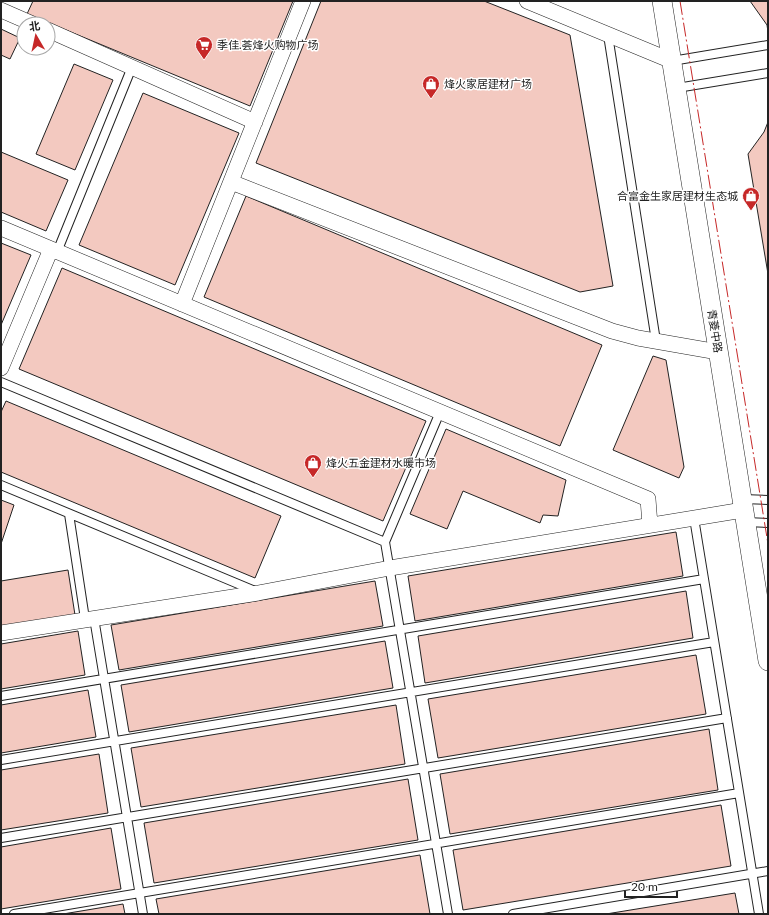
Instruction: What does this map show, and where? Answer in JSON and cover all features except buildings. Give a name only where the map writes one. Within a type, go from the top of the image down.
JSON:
[{"type":"street","points":[[182,304],[303,1]]},
{"type":"street","points":[[527,1],[672,61]]},
{"type":"street","name":"青菱中路","points":[[662,1],[768,661]]},
{"type":"street","points":[[1,10],[16,17]]},
{"type":"street","points":[[56,34],[254,122]]},
{"type":"street","points":[[231,182],[612,331],[656,341],[718,352]]},
{"type":"street","points":[[1,228],[648,499],[650,525]]},
{"type":"street","points":[[1,368],[54,251]]},
{"type":"street","points":[[1,633],[258,593],[390,568],[743,510]]},
{"type":"lane","points":[[608,35],[656,341]]},
{"type":"lane","points":[[672,61],[768,45]]},
{"type":"lane","points":[[54,251],[132,68]]},
{"type":"lane","points":[[676,88],[768,73]]},
{"type":"lane","points":[[1,382],[385,542]]},
{"type":"lane","points":[[440,412],[385,542],[448,914]]},
{"type":"lane","points":[[1,485],[258,593]]},
{"type":"lane","points":[[743,510],[768,500]]},
{"type":"lane","points":[[743,510],[768,523]]},
{"type":"lane","points":[[69,514],[89,619],[104,679],[143,914]]},
{"type":"lane","points":[[694,518],[759,914]]},
{"type":"lane","points":[[1,696],[704,580]]},
{"type":"lane","points":[[1,760],[714,642]]},
{"type":"lane","points":[[1,838],[726,718]]},
{"type":"lane","points":[[14,914],[739,794]]},
{"type":"lane","points":[[513,914],[768,871]]},
{"type":"power","points":[[680,1],[768,544]]},
{"type":"place","name":"季佳.荟烽火购物广场","points":[[204,60]]},
{"type":"place","name":"烽火家居建材广场","points":[[431,99]]},
{"type":"place","name":"合富金生家居建材生态城","points":[[751,211]]},
{"type":"place","name":"烽火五金建材水暖市场","points":[[313,478]]}]
